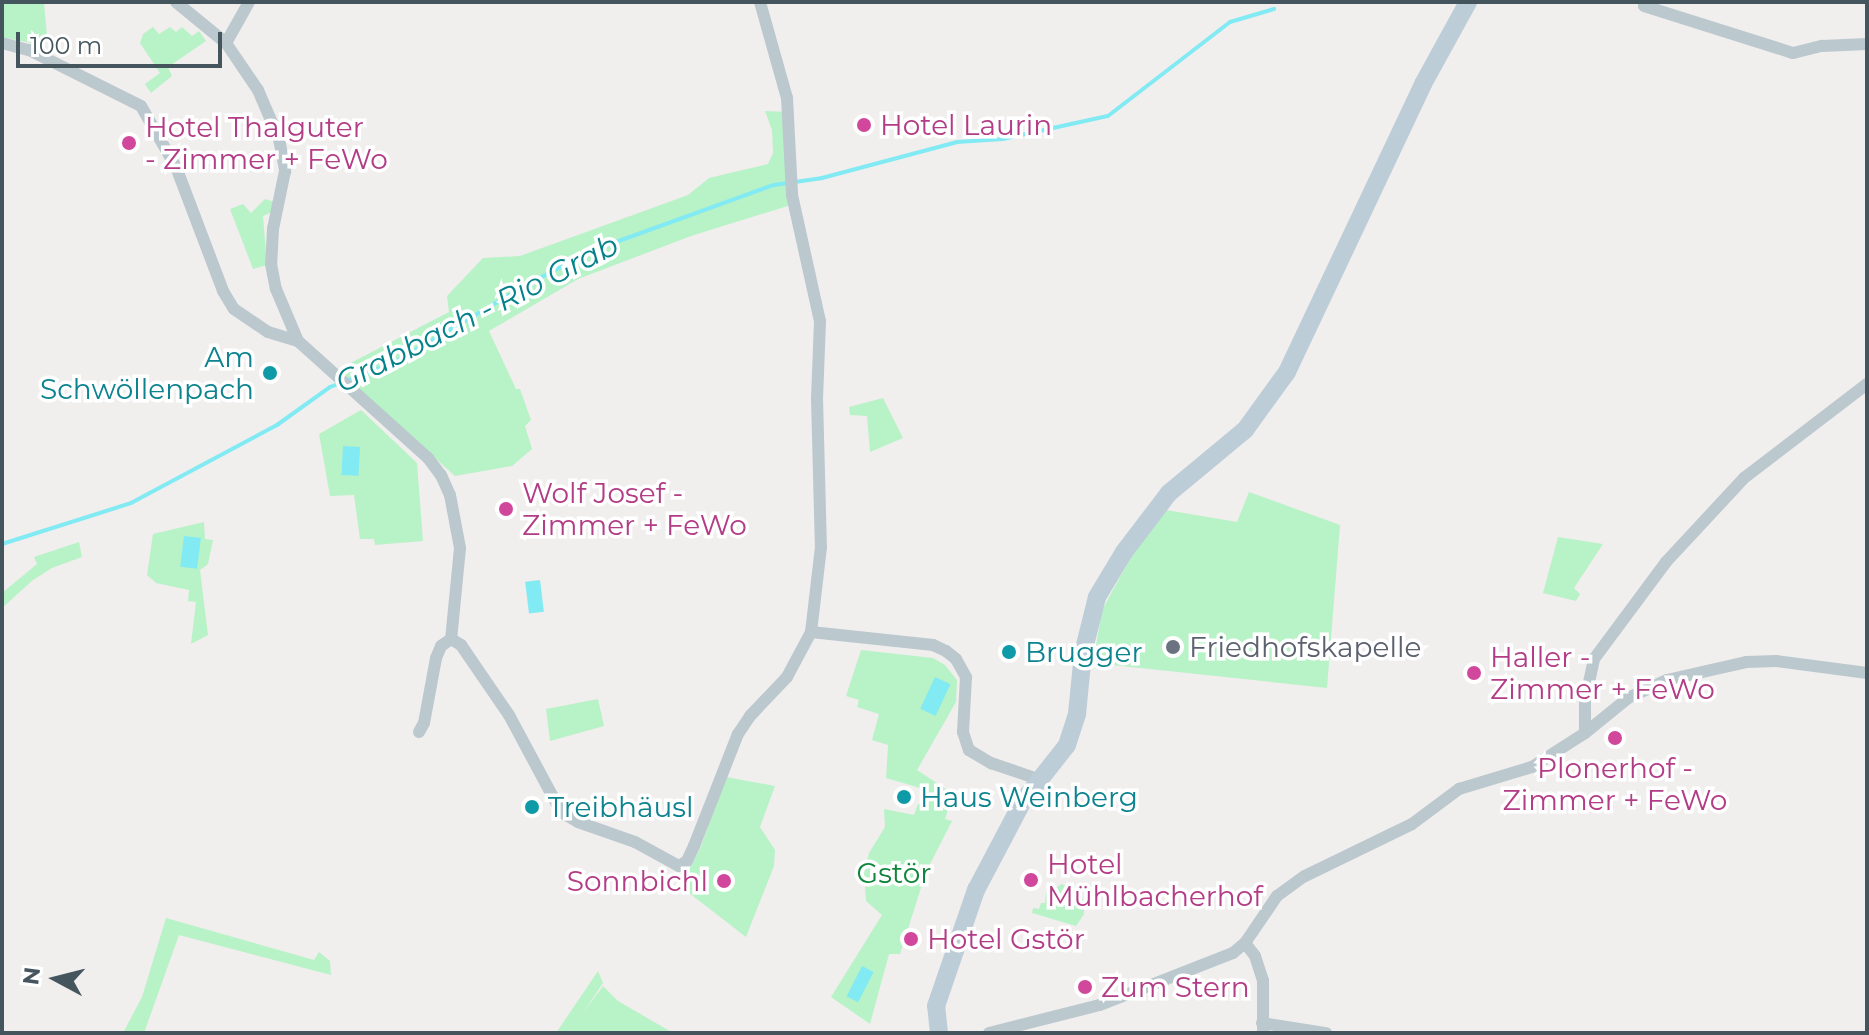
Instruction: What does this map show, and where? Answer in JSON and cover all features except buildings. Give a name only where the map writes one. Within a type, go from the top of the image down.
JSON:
[{"type":"main road","points":[[939,1033],[936,1006],[976,890],[1023,801],[1067,745],[1077,714],[1091,611],[1105,581],[1169,493],[1245,430],[1287,372],[1423,84],[1468,2]]},
{"type":"street","points":[[176,2],[226,43],[258,90],[279,139],[285,171],[273,229],[271,264],[276,289],[298,341],[428,458],[450,495],[460,548],[451,639],[441,646],[436,658],[424,723],[419,732]]},
{"type":"street","points":[[226,43],[249,2]]},
{"type":"street","points":[[451,639],[461,645],[509,715],[549,794],[568,817],[635,842],[669,863],[684,864],[738,734],[750,716],[787,677],[811,632],[821,547],[817,398],[821,339],[812,279],[792,195],[787,98],[760,2]]},
{"type":"street","points":[[1644,6],[1793,53],[1822,46],[1867,44]]},
{"type":"street","points":[[2,43],[29,50],[141,106],[181,178],[229,301],[254,325],[281,338],[298,341]]},
{"type":"street","points":[[1585,733],[1585,701],[1594,659],[1666,562],[1744,478],[1867,384]]},
{"type":"street","points":[[811,632],[933,645],[946,651],[956,659],[966,677],[963,732],[969,750],[991,763],[1041,780]]},
{"type":"street","points":[[989,1033],[1100,1005],[1220,959],[1245,943],[1277,896],[1305,876],[1412,824],[1459,789],[1520,774],[1585,733],[1628,698],[1667,680],[1711,668],[1776,661],[1867,673]]},
{"type":"street","points":[[1245,943],[1261,968],[1263,1028],[1326,1033]]},
{"type":"green space","points":[[2,2],[44,2],[47,37],[36,44],[2,37]]},
{"type":"green space","points":[[153,27],[159,34],[170,27],[176,32],[182,27],[192,36],[199,31],[206,41],[168,67],[172,76],[151,93],[145,84],[160,73],[140,43],[143,34]]},
{"type":"green space","points":[[765,111],[788,112],[794,204],[691,236],[578,279],[489,331],[516,389],[520,389],[531,420],[525,426],[532,449],[512,466],[455,476],[337,370],[449,312],[447,296],[483,258],[520,256],[688,195],[709,178],[768,164],[773,153],[772,130]]},
{"type":"green space","points":[[265,199],[275,202],[272,212],[263,216],[267,265],[253,269],[230,209],[243,204],[251,213]]},
{"type":"green space","points":[[883,398],[903,438],[870,452],[867,416],[850,415],[849,407]]},
{"type":"green space","points":[[361,410],[417,463],[423,541],[375,545],[374,539],[360,539],[354,495],[330,496],[319,434]]},
{"type":"green space","points":[[1249,492],[1340,525],[1327,688],[1093,663],[1102,610],[1131,557],[1166,510],[1237,522]]},
{"type":"green space","points":[[204,522],[205,539],[213,540],[208,564],[200,570],[208,635],[191,644],[196,602],[188,601],[189,590],[156,583],[147,575],[153,534]]},
{"type":"green space","points":[[1558,537],[1603,544],[1574,588],[1580,594],[1576,601],[1543,593]]},
{"type":"green space","points":[[79,542],[82,557],[52,568],[33,580],[2,608],[2,593],[37,564],[34,557]]},
{"type":"green space","name":"Gstör","points":[[861,650],[933,658],[945,665],[957,680],[956,702],[917,770],[953,794],[945,819],[952,821],[926,872],[900,954],[889,954],[870,1024],[831,997],[882,915],[866,901],[864,874],[869,853],[885,827],[884,809],[914,815],[918,804],[923,804],[927,790],[886,778],[888,745],[872,740],[879,714],[857,707],[859,700],[846,696]]},
{"type":"green space","points":[[598,699],[604,726],[550,741],[546,709]]},
{"type":"green space","points":[[726,777],[775,786],[760,827],[775,850],[774,866],[746,937],[680,886],[700,849]]},
{"type":"green space","points":[[1062,884],[1078,892],[1084,902],[1084,914],[1076,926],[1032,913],[1033,908],[1039,909],[1041,903],[1045,903],[1046,893]]},
{"type":"green space","points":[[166,918],[314,960],[319,952],[330,961],[331,975],[179,935],[144,1033],[123,1033],[142,997]]},
{"type":"green space","points":[[598,971],[603,983],[583,1013],[603,986],[618,1001],[673,1033],[556,1033]]},
{"type":"water","points":[[343,446],[360,447],[358,476],[341,475]]},
{"type":"water","points":[[184,536],[201,538],[197,569],[180,567]]},
{"type":"water","points":[[540,580],[544,612],[529,614],[525,582]]},
{"type":"water","points":[[935,677],[950,684],[936,716],[920,709]]},
{"type":"water","points":[[862,966],[874,972],[858,1002],[847,996]]},
{"type":"waterway","name":"Grabbach - Rio Grab","points":[[2,544],[131,503],[277,425],[330,387],[393,363],[528,284],[594,250],[774,185],[822,178],[957,142],[1003,139],[1108,116],[1230,22],[1274,9]]},
{"type":"place","name":"Hotel Laurin","points":[[864,125]]},
{"type":"place","name":"Hotel Thalguter - Zimmer + FeWo","points":[[129,143]]},
{"type":"place","name":"Am Schwöllenpach","points":[[270,373]]},
{"type":"place","name":"Wolf Josef - Zimmer + FeWo","points":[[506,509]]},
{"type":"place","name":"Friedhofskapelle","points":[[1173,647]]},
{"type":"place","name":"Brugger","points":[[1009,652]]},
{"type":"place","name":"Haller - Zimmer + FeWo","points":[[1474,673]]},
{"type":"place","name":"Plonerhof - Zimmer + FeWo","points":[[1615,738]]},
{"type":"place","name":"Haus Weinberg","points":[[904,797]]},
{"type":"place","name":"Treibhäusl","points":[[532,807]]},
{"type":"place","name":"Hotel Mühlbacherhof","points":[[1031,880]]},
{"type":"place","name":"Sonnbichl","points":[[724,881]]},
{"type":"place","name":"Hotel Gstör","points":[[911,939]]},
{"type":"place","name":"Zum Stern","points":[[1085,987]]}]
